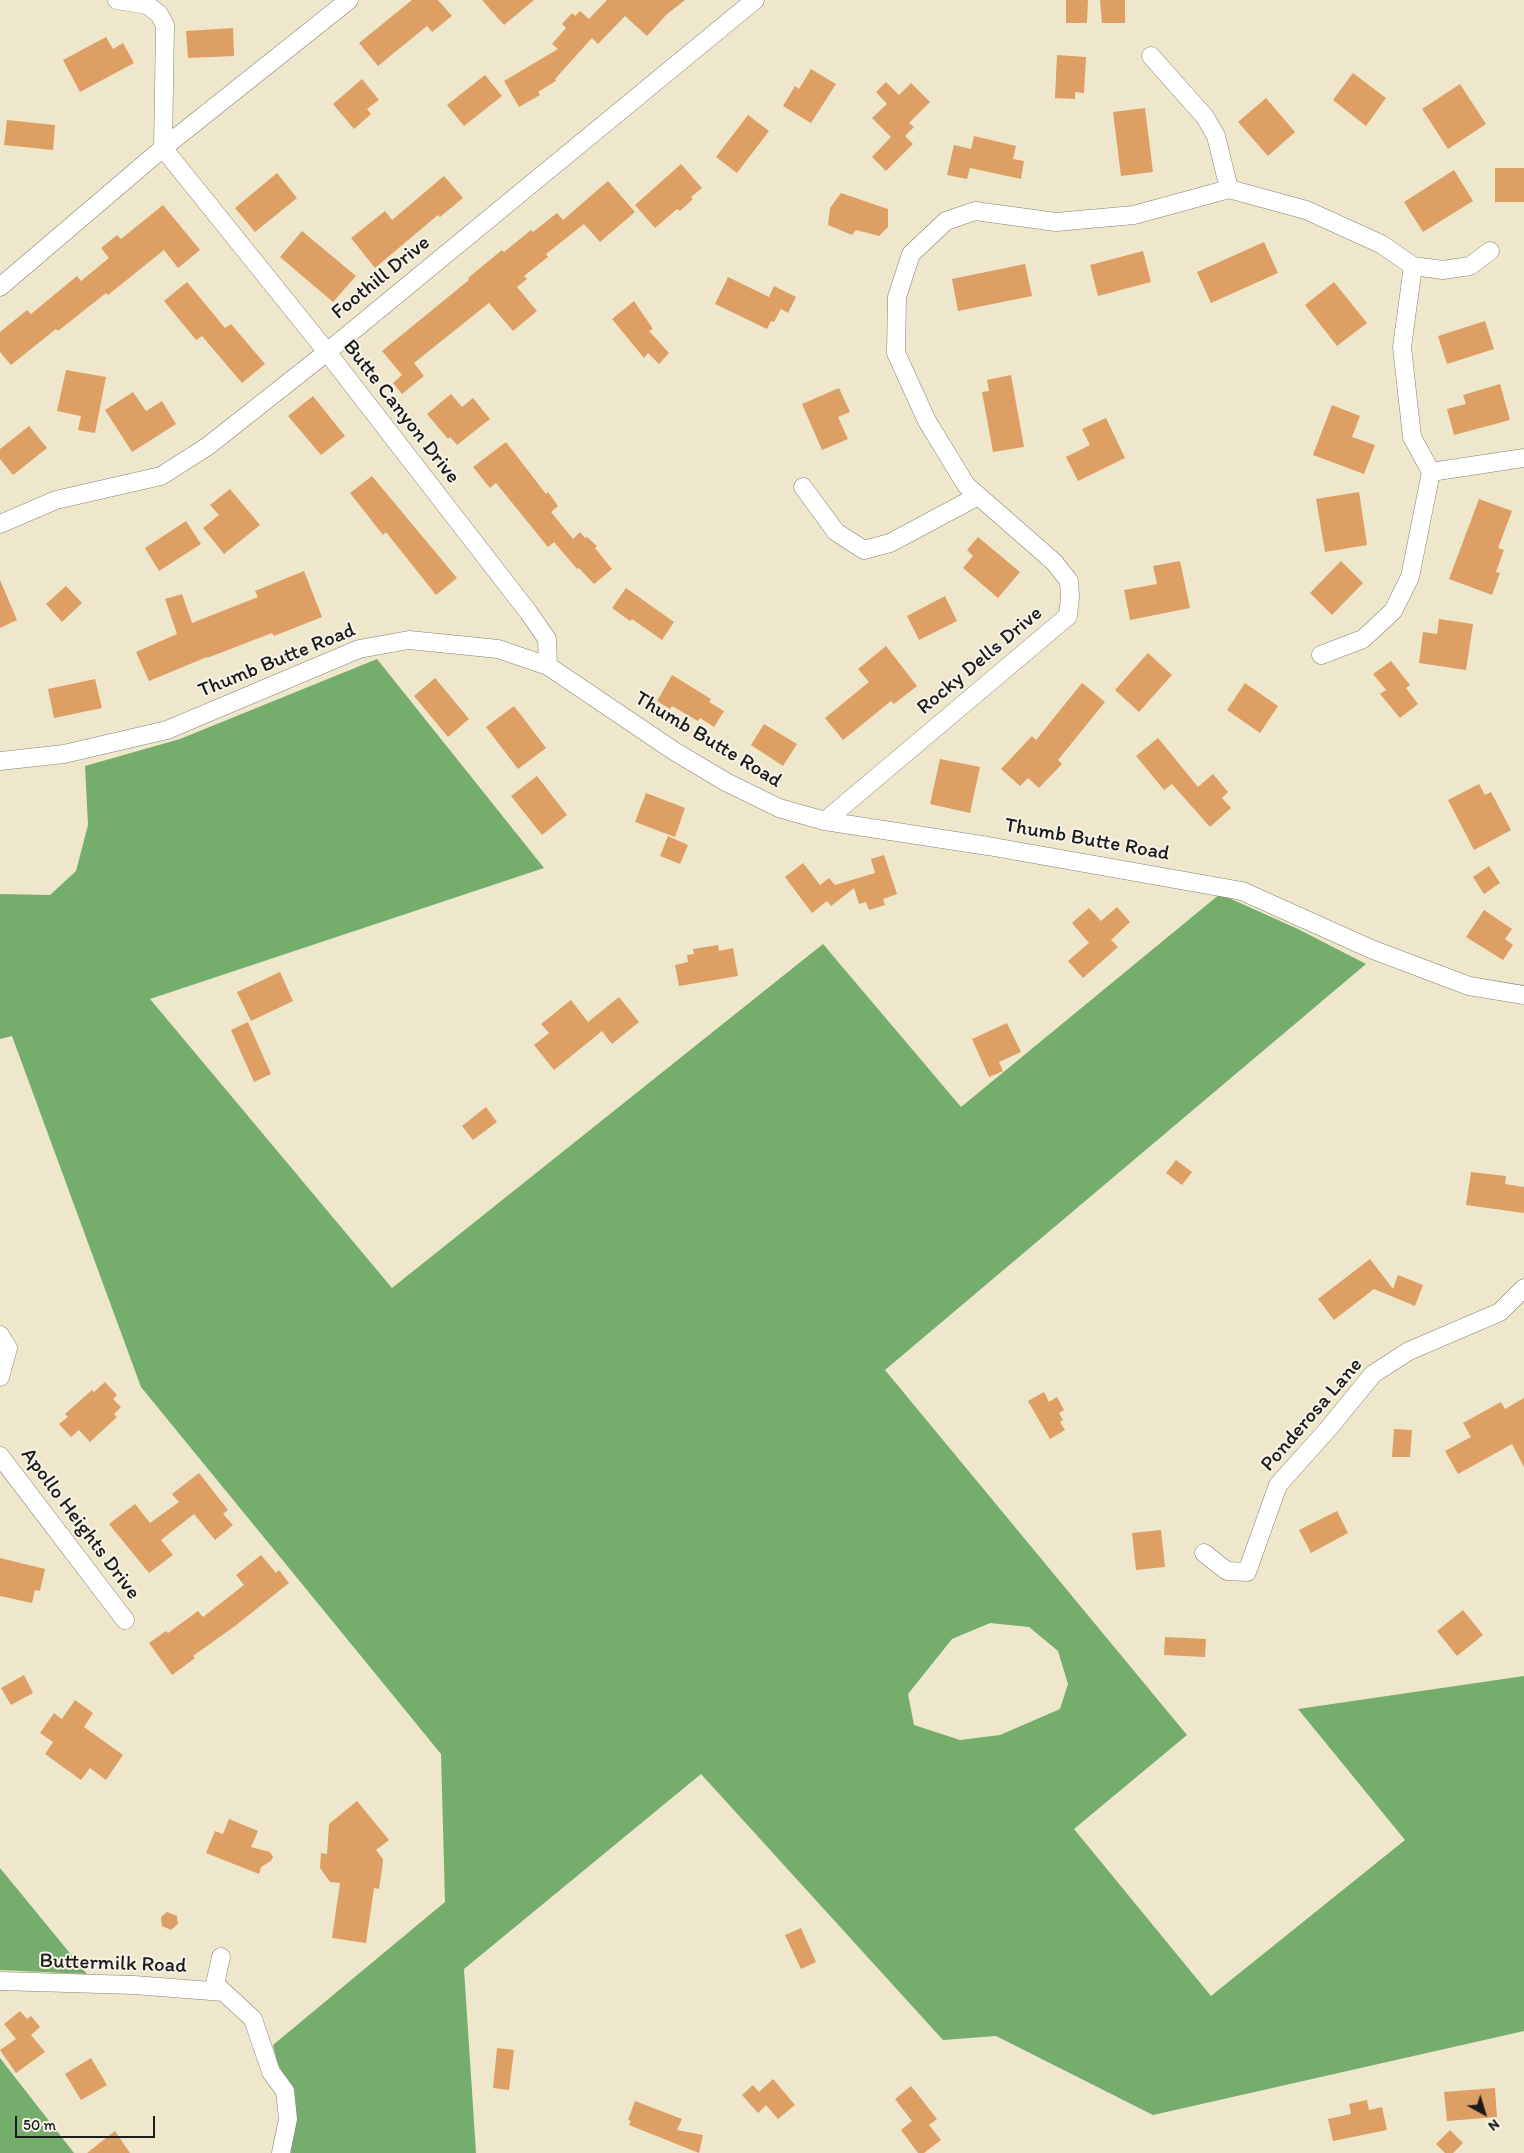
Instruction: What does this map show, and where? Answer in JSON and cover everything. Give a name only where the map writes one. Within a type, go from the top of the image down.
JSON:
[{"type":"street","points":[[117,0],[146,5],[159,14],[165,25],[163,148]]},
{"type":"street","points":[[0,287],[163,148],[349,0]]},
{"type":"street","name":"Foothill Drive","points":[[0,524],[56,500],[161,476],[208,446],[327,352],[755,0]]},
{"type":"street","points":[[1151,56],[1205,118],[1216,136],[1229,189],[1306,210],[1381,244],[1413,266],[1443,270],[1470,266],[1490,251]]},
{"type":"street","name":"Butte Canyon Drive","points":[[163,148],[327,352],[529,613],[547,638],[548,666]]},
{"type":"street","name":"Rocky Dells Drive","points":[[825,821],[1068,616],[1069,581],[1054,562],[966,485],[927,420],[896,353],[897,297],[911,254],[946,221],[976,211],[1056,222],[1134,215],[1229,189]]},
{"type":"street","points":[[1321,655],[1363,639],[1393,611],[1410,577],[1431,472],[1412,437],[1402,347],[1413,266]]},
{"type":"street","points":[[1431,472],[1524,458]]},
{"type":"street","points":[[803,487],[836,532],[864,550],[890,543],[978,496]]},
{"type":"street","name":"Thumb Butte Road","points":[[0,761],[64,754],[167,730],[359,649],[409,640],[498,649],[548,666],[674,751],[726,782],[779,808],[825,821],[988,846],[1242,890],[1371,949],[1469,986],[1524,995]]},
{"type":"street","name":"Ponderosa Lane","points":[[1204,1553],[1227,1572],[1247,1572],[1278,1485],[1329,1428],[1373,1374],[1409,1351],[1500,1312],[1524,1288]]},
{"type":"street","points":[[0,1335],[8,1348],[0,1377]]},
{"type":"street","name":"Apollo Heights Drive","points":[[0,1456],[125,1620]]},
{"type":"street","points":[[221,1957],[215,1984],[253,2019],[271,2072],[285,2091],[288,2119],[281,2153]]},
{"type":"street","name":"Buttermilk Road","points":[[0,1981],[134,1985],[224,1992]]},
{"type":"green space","points":[[377,659],[544,868],[150,999],[392,1288],[823,944],[961,1107],[1220,894],[1298,929],[1366,964],[885,1370],[1187,1735],[1074,1829],[1211,1996],[1405,1840],[1298,1709],[1524,1676],[1524,2031],[1153,2115],[996,2036],[943,2040],[701,1774],[464,1969],[476,2153],[291,2153],[290,2148],[296,2112],[294,2089],[278,2065],[273,2045],[445,1902],[441,1754],[141,1387],[12,1036],[0,1039],[0,894],[50,895],[76,871],[88,825],[85,766],[180,739]],"holes":[[[990,1623],[1029,1627],[1058,1651],[1068,1684],[1060,1709],[1000,1735],[960,1740],[914,1725],[908,1694],[952,1639]]]},
{"type":"green space","points":[[0,1868],[87,1974],[0,1970]]},
{"type":"green space","points":[[0,2058],[74,2153],[0,2153]]},
{"type":"building","points":[[412,0],[438,0],[452,16],[432,32],[427,26],[378,66],[359,43]]},
{"type":"building","points":[[482,0],[534,0],[504,25]]},
{"type":"building","points":[[607,0],[685,0],[667,14],[647,36],[625,16],[598,44],[592,38],[555,79],[556,81],[538,92],[540,95],[519,107],[504,81],[558,49],[552,44],[566,28],[562,24],[572,13],[575,16],[580,11],[589,19]]},
{"type":"building","points":[[1066,0],[1088,0],[1087,23],[1066,23]]},
{"type":"building","points":[[1100,0],[1125,0],[1125,23],[1102,23]]},
{"type":"building","points":[[233,28],[234,56],[188,58],[186,31]]},
{"type":"building","points":[[106,37],[113,49],[123,43],[134,63],[80,92],[63,60]]},
{"type":"building","points":[[1057,55],[1086,57],[1084,93],[1075,92],[1075,99],[1055,98]]},
{"type":"building","points":[[811,69],[836,84],[811,123],[783,106],[795,86],[799,89]]},
{"type":"building","points":[[1353,73],[1386,98],[1366,126],[1333,100]]},
{"type":"building","points":[[485,75],[502,96],[464,126],[447,105]]},
{"type":"building","points":[[362,79],[379,100],[367,109],[371,114],[354,129],[333,104]]},
{"type":"building","points":[[886,82],[899,95],[911,83],[930,102],[909,123],[914,127],[905,136],[913,144],[886,171],[872,157],[891,137],[872,118],[887,104],[876,92]]},
{"type":"building","points":[[1460,84],[1486,124],[1448,149],[1422,109]]},
{"type":"building","points":[[1266,98],[1295,132],[1268,156],[1238,122]]},
{"type":"building","points":[[1145,108],[1153,172],[1121,176],[1113,112]]},
{"type":"building","points":[[748,115],[769,131],[737,173],[716,157]]},
{"type":"building","points":[[7,120],[55,125],[53,150],[4,145]]},
{"type":"building","points":[[974,136],[1016,146],[1013,159],[1024,161],[1021,179],[970,168],[967,179],[947,175],[954,145],[971,149]]},
{"type":"building","points":[[681,164],[702,188],[691,197],[693,199],[680,211],[677,209],[655,228],[635,205]]},
{"type":"building","points":[[1495,168],[1524,168],[1524,202],[1495,202]]},
{"type":"building","points":[[1454,170],[1473,201],[1423,232],[1404,202]]},
{"type":"building","points":[[277,173],[297,198],[255,232],[235,208]]},
{"type":"building","points":[[444,176],[463,198],[440,217],[438,215],[375,268],[351,238],[385,211],[392,220]]},
{"type":"building","points":[[608,181],[635,212],[600,242],[584,224],[546,254],[548,257],[524,276],[527,279],[517,287],[537,311],[513,331],[489,303],[414,363],[424,376],[402,394],[393,383],[402,375],[382,351],[469,280],[468,278],[502,250],[504,252],[531,230],[533,232],[557,213],[563,220]]},
{"type":"building","points":[[841,193],[888,209],[888,227],[879,236],[856,230],[852,235],[828,225],[830,208]]},
{"type":"building","points":[[163,205],[200,250],[178,268],[164,250],[108,295],[106,293],[58,331],[56,329],[11,365],[0,352],[0,332],[27,310],[31,314],[77,276],[81,281],[109,258],[101,248],[117,235],[121,239]]},
{"type":"building","points":[[302,231],[356,276],[333,302],[280,257]]},
{"type":"building","points":[[1264,242],[1278,273],[1211,303],[1197,272]]},
{"type":"building","points":[[1143,251],[1151,282],[1098,296],[1090,265]]},
{"type":"building","points":[[1025,264],[1032,296],[958,311],[952,279]]},
{"type":"building","points":[[728,277],[769,297],[774,286],[796,297],[788,313],[781,309],[774,322],[771,321],[767,329],[715,304]]},
{"type":"building","points":[[187,282],[225,328],[231,324],[265,364],[242,383],[202,336],[196,340],[164,301]]},
{"type":"building","points":[[1334,282],[1367,323],[1337,346],[1305,305]]},
{"type":"building","points":[[634,301],[653,329],[649,331],[669,353],[659,364],[648,353],[644,358],[612,319]]},
{"type":"building","points":[[1485,321],[1494,349],[1447,364],[1438,336]]},
{"type":"building","points":[[66,370],[106,377],[95,433],[78,430],[81,416],[57,411]]},
{"type":"building","points":[[1011,375],[1024,447],[993,452],[982,392],[989,391],[987,380]]},
{"type":"building","points":[[1500,384],[1510,420],[1454,435],[1447,409],[1466,404],[1463,395]]},
{"type":"building","points":[[839,388],[850,412],[838,417],[848,439],[822,450],[802,404]]},
{"type":"building","points":[[133,392],[146,411],[162,401],[176,424],[132,452],[105,410]]},
{"type":"building","points":[[451,394],[462,407],[473,398],[490,419],[457,445],[450,437],[448,439],[427,414]]},
{"type":"building","points":[[313,396],[345,436],[321,455],[288,416]]},
{"type":"building","points":[[1332,405],[1360,416],[1352,437],[1375,445],[1364,474],[1313,455]]},
{"type":"building","points":[[1106,418],[1125,458],[1078,481],[1066,457],[1090,445],[1082,429]]},
{"type":"building","points":[[29,426],[47,448],[13,475],[0,459],[0,449]]},
{"type":"building","points":[[506,442],[546,494],[548,492],[558,506],[551,512],[573,539],[580,532],[585,538],[587,537],[597,546],[595,548],[612,569],[594,584],[579,568],[577,569],[554,542],[548,547],[496,483],[490,488],[473,467]]},
{"type":"building","points":[[372,476],[457,578],[436,595],[386,532],[383,535],[350,493]]},
{"type":"building","points":[[230,489],[260,525],[224,554],[203,528],[219,515],[210,505]]},
{"type":"building","points":[[1359,492],[1367,545],[1325,552],[1316,499]]},
{"type":"building","points":[[1479,499],[1512,511],[1498,548],[1504,550],[1496,572],[1500,573],[1492,595],[1449,579]]},
{"type":"building","points":[[186,521],[201,544],[159,571],[145,548]]},
{"type":"building","points":[[978,537],[1020,572],[998,598],[963,568],[973,556],[967,550]]},
{"type":"building","points":[[1180,561],[1190,608],[1130,620],[1124,590],[1157,584],[1153,566]]},
{"type":"building","points":[[1341,561],[1363,583],[1332,615],[1310,593]]},
{"type":"building","points":[[304,571],[322,617],[274,636],[272,633],[207,657],[149,681],[136,652],[177,634],[165,599],[182,594],[192,623],[258,597],[255,591]]},
{"type":"building","points":[[0,580],[17,620],[0,628]]},
{"type":"building","points":[[66,586],[82,603],[62,622],[46,604]]},
{"type":"building","points":[[626,588],[674,622],[662,640],[632,619],[630,621],[612,608]]},
{"type":"building","points":[[945,596],[957,621],[919,640],[907,616]]},
{"type":"building","points":[[1439,619],[1473,624],[1466,670],[1419,663],[1423,632],[1437,634]]},
{"type":"building","points":[[886,646],[917,686],[894,704],[891,701],[843,740],[825,718],[869,682],[858,669]]},
{"type":"building","points":[[1148,653],[1172,675],[1139,712],[1115,690]]},
{"type":"building","points":[[1391,661],[1410,685],[1406,688],[1418,704],[1400,718],[1380,694],[1386,690],[1373,674]]},
{"type":"building","points":[[672,675],[711,699],[709,702],[724,711],[714,727],[700,718],[698,721],[672,706],[670,709],[657,701]]},
{"type":"building","points":[[435,678],[469,719],[448,737],[414,696]]},
{"type":"building","points":[[95,679],[102,708],[54,718],[48,689]]},
{"type":"building","points":[[1082,683],[1105,702],[1058,760],[1062,764],[1039,788],[1028,778],[1020,786],[1001,769],[1032,736],[1036,740]]},
{"type":"building","points":[[1245,683],[1278,706],[1260,733],[1227,710]]},
{"type":"building","points":[[514,706],[546,748],[518,769],[486,727]]},
{"type":"building","points":[[764,724],[797,744],[783,766],[751,745]]},
{"type":"building","points":[[1158,738],[1198,787],[1213,774],[1228,792],[1222,798],[1231,808],[1210,827],[1172,784],[1164,790],[1136,756]]},
{"type":"building","points":[[940,759],[980,767],[970,813],[930,804]]},
{"type":"building","points":[[537,776],[567,815],[542,835],[511,796]]},
{"type":"building","points":[[1479,784],[1485,795],[1491,792],[1511,830],[1474,850],[1448,800]]},
{"type":"building","points":[[646,793],[685,808],[675,837],[635,822]]},
{"type":"building","points":[[668,836],[688,845],[680,864],[660,856]]},
{"type":"building","points":[[884,855],[897,894],[883,899],[885,905],[869,910],[866,902],[859,904],[854,888],[831,906],[827,901],[812,913],[785,877],[803,863],[820,885],[829,878],[835,885],[875,873],[871,859]]},
{"type":"building","points":[[1489,866],[1500,883],[1484,894],[1473,877]]},
{"type":"building","points":[[1117,907],[1130,922],[1111,940],[1118,947],[1083,978],[1068,961],[1089,943],[1072,923],[1089,908],[1101,921]]},
{"type":"building","points":[[1484,910],[1512,929],[1505,939],[1513,945],[1503,960],[1466,937]]},
{"type":"building","points":[[718,945],[719,951],[733,948],[738,976],[679,986],[675,965],[688,962],[687,955],[694,954],[693,949]]},
{"type":"building","points":[[280,972],[293,1001],[251,1021],[237,992]]},
{"type":"building","points":[[619,997],[639,1022],[612,1044],[602,1031],[554,1070],[534,1045],[549,1033],[541,1024],[571,1000],[588,1022]]},
{"type":"building","points":[[248,1022],[271,1074],[254,1082],[231,1030]]},
{"type":"building","points":[[1007,1023],[1021,1052],[999,1062],[1003,1071],[989,1077],[972,1039]]},
{"type":"building","points":[[486,1107],[497,1122],[473,1140],[462,1126]]},
{"type":"building","points":[[1176,1160],[1192,1172],[1182,1185],[1166,1173]]},
{"type":"building","points":[[1471,1172],[1506,1176],[1505,1184],[1524,1187],[1524,1213],[1466,1205]]},
{"type":"building","points":[[1370,1259],[1393,1289],[1398,1275],[1423,1285],[1415,1306],[1374,1289],[1334,1320],[1318,1299]]},
{"type":"building","points":[[105,1382],[117,1395],[113,1399],[121,1407],[114,1414],[117,1417],[90,1442],[79,1430],[71,1437],[59,1424],[68,1417],[65,1414],[92,1390],[94,1392]]},
{"type":"building","points":[[1044,1392],[1049,1402],[1057,1397],[1064,1410],[1059,1413],[1063,1420],[1060,1422],[1065,1430],[1050,1439],[1028,1401]]},
{"type":"building","points":[[1524,1398],[1524,1467],[1512,1444],[1458,1474],[1445,1451],[1471,1437],[1463,1423],[1501,1402],[1505,1409]]},
{"type":"building","points":[[1394,1429],[1412,1430],[1410,1457],[1392,1457]]},
{"type":"building","points":[[199,1473],[228,1510],[223,1514],[233,1525],[215,1540],[194,1514],[161,1540],[173,1555],[149,1573],[109,1524],[135,1504],[150,1523],[179,1502],[172,1494]]},
{"type":"building","points":[[1337,1511],[1348,1533],[1311,1553],[1299,1530]]},
{"type":"building","points":[[1161,1530],[1165,1567],[1136,1570],[1132,1533]]},
{"type":"building","points":[[261,1555],[276,1573],[279,1570],[289,1583],[235,1626],[193,1656],[195,1658],[172,1675],[149,1643],[166,1631],[168,1633],[198,1611],[203,1617],[244,1585],[236,1575]]},
{"type":"building","points":[[0,1558],[45,1569],[40,1591],[35,1590],[32,1603],[0,1596]]},
{"type":"building","points":[[1463,1610],[1483,1635],[1457,1656],[1437,1631]]},
{"type":"building","points":[[1165,1637],[1206,1639],[1205,1657],[1164,1655]]},
{"type":"building","points":[[24,1675],[33,1693],[11,1705],[1,1688]]},
{"type":"building","points":[[75,1700],[93,1713],[84,1727],[123,1755],[106,1780],[90,1768],[81,1780],[45,1754],[53,1742],[40,1733],[54,1713],[62,1719]]},
{"type":"building","points":[[357,1801],[389,1840],[376,1850],[383,1859],[383,1862],[379,1889],[374,1888],[366,1943],[332,1938],[340,1883],[330,1882],[320,1868],[321,1853],[327,1854],[329,1824]]},
{"type":"building","points":[[229,1819],[258,1831],[251,1847],[270,1852],[273,1857],[271,1861],[261,1867],[259,1874],[206,1853],[215,1831],[223,1834]]},
{"type":"building","points":[[167,1912],[177,1916],[178,1924],[171,1930],[162,1926],[161,1917]]},
{"type":"building","points":[[801,1928],[816,1962],[801,1969],[785,1935]]},
{"type":"building","points":[[20,2011],[27,2019],[31,2016],[40,2027],[31,2035],[45,2052],[16,2073],[0,2050],[16,2039],[4,2024]]},
{"type":"building","points":[[497,2048],[514,2050],[509,2090],[493,2088]]},
{"type":"building","points":[[91,2058],[107,2085],[81,2100],[65,2074]]},
{"type":"building","points":[[773,2079],[795,2105],[778,2119],[766,2105],[758,2113],[742,2095],[753,2085],[759,2092]]},
{"type":"building","points":[[911,2086],[937,2119],[929,2125],[941,2140],[924,2153],[918,2153],[901,2130],[912,2121],[895,2099]]},
{"type":"building","points":[[1495,2088],[1497,2117],[1447,2121],[1444,2092]]},
{"type":"building","points":[[1367,2100],[1369,2110],[1382,2107],[1387,2130],[1333,2141],[1328,2119],[1351,2114],[1349,2104]]},
{"type":"building","points":[[635,2101],[682,2119],[677,2130],[703,2135],[699,2153],[629,2125],[631,2121],[628,2120]]},
{"type":"building","points":[[1450,2130],[1463,2143],[1453,2153],[1445,2153],[1436,2144]]},
{"type":"building","points":[[115,2131],[130,2153],[87,2153]]}]
